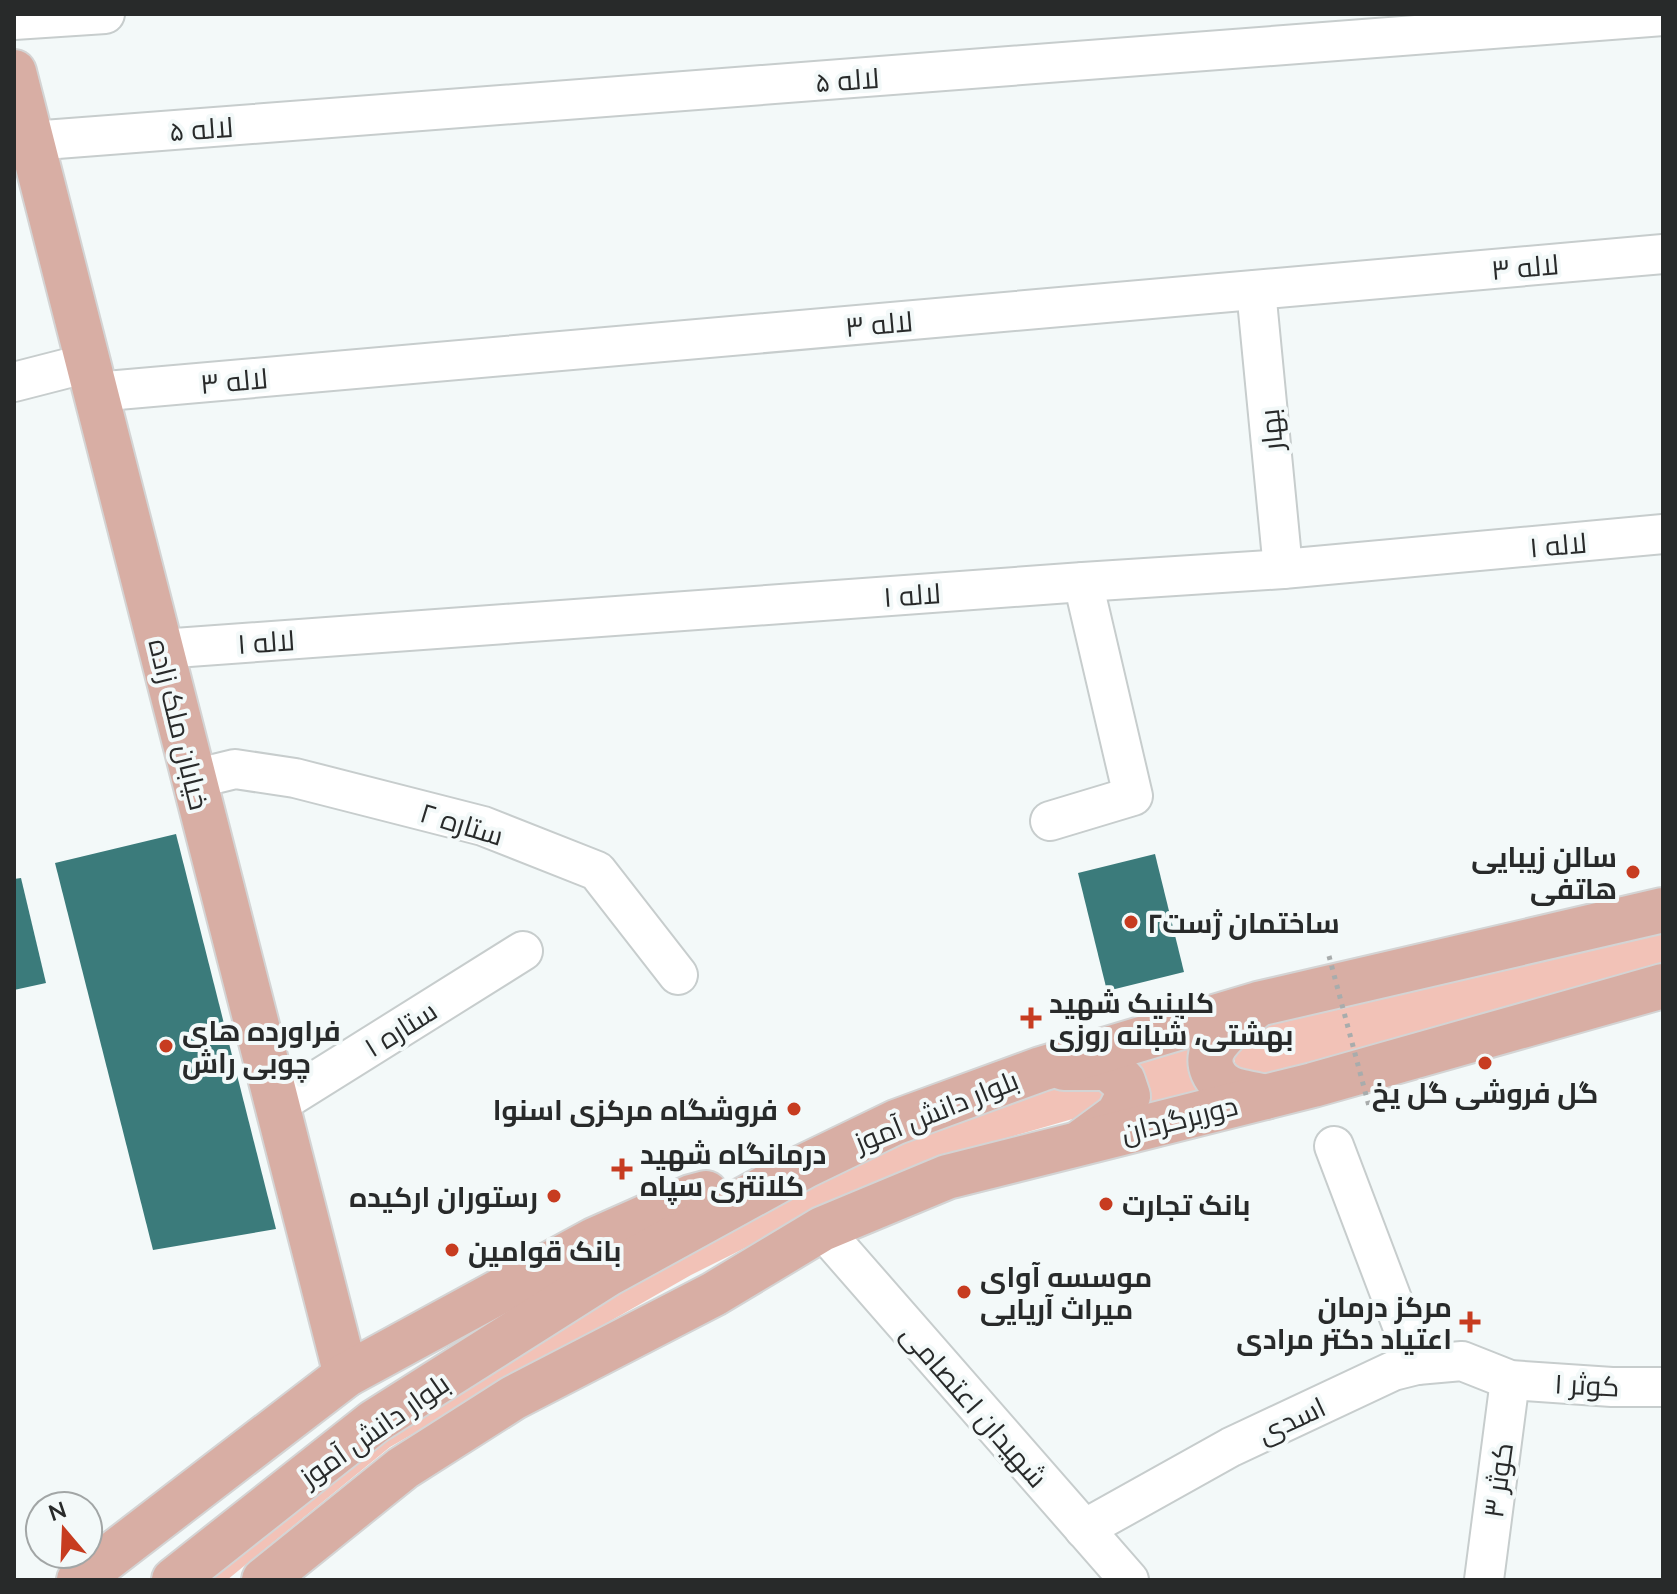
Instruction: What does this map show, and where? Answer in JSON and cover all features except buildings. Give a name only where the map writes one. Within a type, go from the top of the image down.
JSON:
[{"type":"main road","name":"خیابان ملک زاده","points":[[14,72],[23,140],[92,378],[346,1375]]},
{"type":"main road","name":"بلوار دانش آموز","points":[[174,1580],[374,1422],[608,1274],[805,1166],[896,1122],[1041,1069],[1258,1004],[1663,910]]},
{"type":"main road","name":"دوربرگردان","points":[[714,1294],[822,1229],[947,1177],[1313,1085],[1663,986]]},
{"type":"main road","points":[[1258,1004],[1216,1042],[1210,1055],[1210,1067],[1220,1083],[1232,1090],[1265,1097]]},
{"type":"main road","points":[[1041,1069],[1108,1068],[1123,1081],[1128,1096],[1118,1115],[1078,1144]]},
{"type":"main road","points":[[79,1580],[346,1375],[594,1240],[691,1197],[805,1166]]},
{"type":"main road","name":"بلوار دانش آموز","points":[[264,1580],[415,1460],[513,1398],[714,1294]]},
{"type":"main road","points":[[311,1580],[401,1506],[714,1294]]},
{"type":"street","points":[[14,20],[105,14]]},
{"type":"street","name":"لاله ۵","points":[[23,140],[1663,16]]},
{"type":"street","name":"لاله ۳","points":[[14,382],[1256,290],[1663,254]]},
{"type":"street","name":"بهار","points":[[1256,290],[1283,569]]},
{"type":"street","name":"لاله ۱","points":[[161,649],[1283,569],[1663,534]]},
{"type":"street","points":[[1050,821],[1133,796],[1083,582]]},
{"type":"street","name":"ستاره ۲","points":[[194,779],[235,769],[295,778],[483,826],[597,871],[678,975]]},
{"type":"street","name":"ستاره ۱","points":[[277,1105],[523,951]]},
{"type":"street","points":[[1334,1146],[1417,1365]]},
{"type":"street","name":"شهیدان اعتصامی","points":[[822,1229],[1129,1580]]},
{"type":"street","name":"اسدی","points":[[1084,1529],[1231,1447],[1393,1371],[1417,1365],[1462,1361],[1510,1380]]},
{"type":"street","name":"کوثر ۱","points":[[1510,1380],[1663,1387]]},
{"type":"street","name":"کوثر ۳","points":[[1484,1580],[1510,1380]]},
{"type":"path","points":[[1329,956],[1370,1110]]},
{"type":"shaded area","points":[[1663,925],[1663,980],[1271,1077],[1239,1070],[1235,1063],[1233,1052],[1248,1029]]},
{"type":"shaded area","points":[[1217,1026],[1213,1091],[1133,1130],[1124,1062]]},
{"type":"shaded area","points":[[1080,1077],[1110,1092],[1102,1107],[1076,1118],[940,1157],[831,1205],[691,1275],[390,1447],[227,1580],[199,1580],[390,1431],[674,1256],[917,1132]]},
{"type":"place","name":"سالن زیبایی هاتفی","points":[[1633,872]]},
{"type":"place","name":"ساختمان ژست۲","points":[[1131,922]]},
{"type":"place","name":"کلینیک شهید بهشتی، شبانه روزی","points":[[1031,1018]]},
{"type":"place","name":"فراورده های چوبی راش","points":[[166,1046]]},
{"type":"place","name":"گل فروشی گل یخ","points":[[1485,1063]]},
{"type":"place","name":"فروشگاه مرکزی اسنوا","points":[[794,1109]]},
{"type":"place","name":"درمانگاه شهید کلانتری سپاه","points":[[622,1169]]},
{"type":"place","name":"رستوران ارکیده","points":[[554,1196]]},
{"type":"place","name":"بانک تجارت","points":[[1106,1204]]},
{"type":"place","name":"بانک قوامین","points":[[452,1250]]},
{"type":"place","name":"موسسه آوای میراث آریایی","points":[[964,1292]]},
{"type":"place","name":"مرکز درمان اعتیاد دکتر مرادی","points":[[1470,1322]]}]
